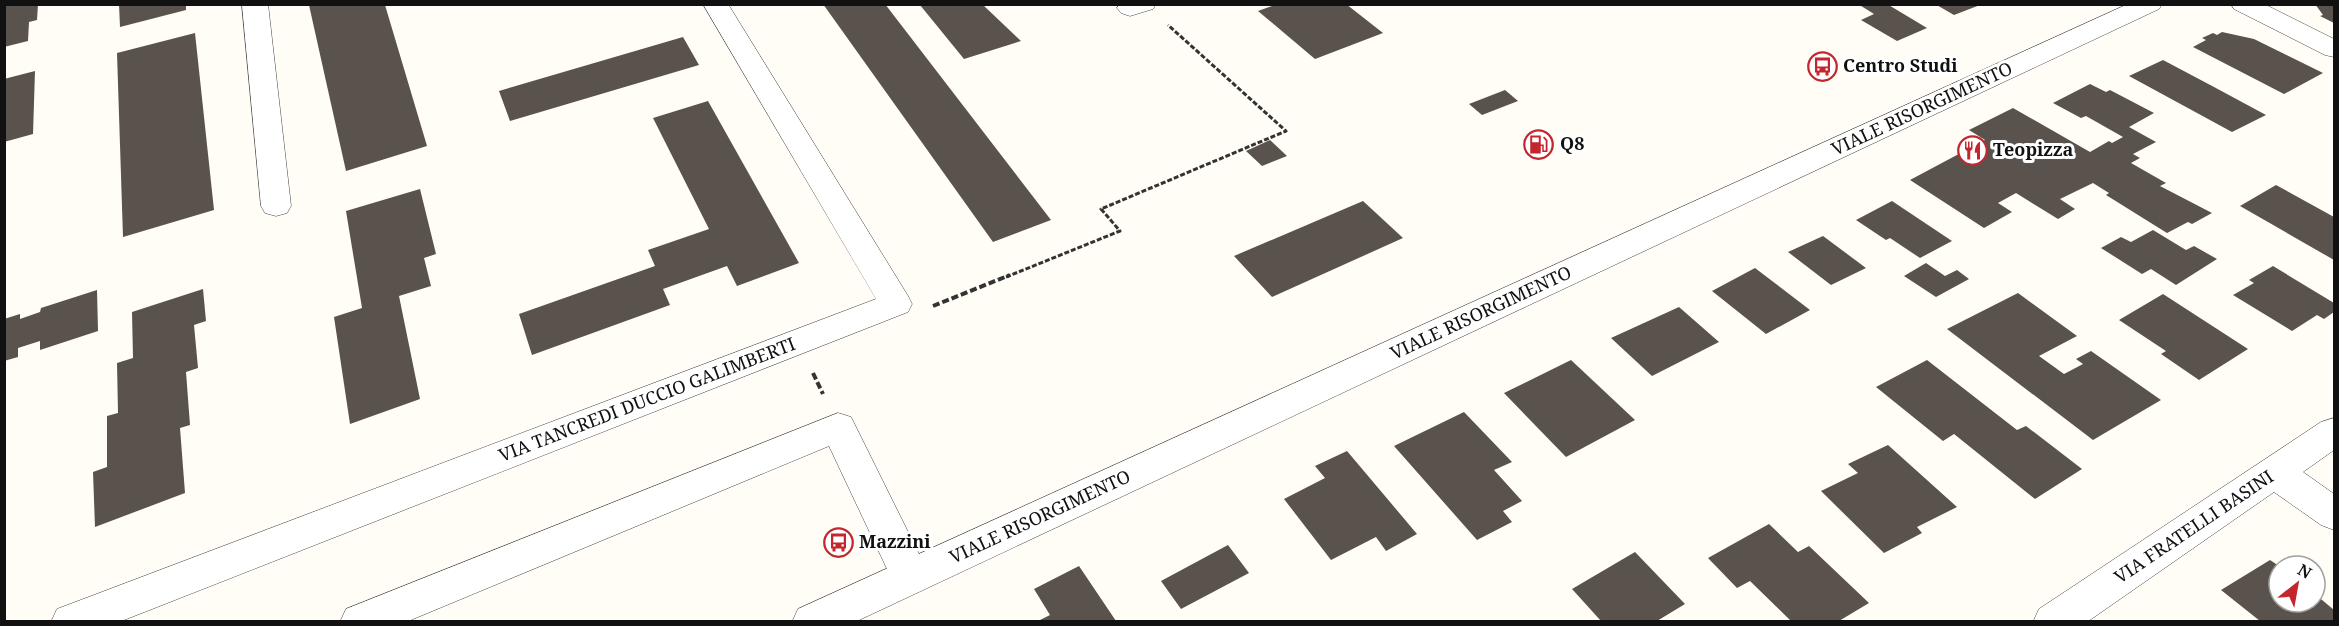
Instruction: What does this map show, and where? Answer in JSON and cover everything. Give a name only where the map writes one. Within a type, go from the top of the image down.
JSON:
[{"type":"street","points":[[255,4],[276,206]]},
{"type":"street","points":[[715,4],[896,304]]},
{"type":"street","name":"VIALE RISORGIMENTO","points":[[812,621],[2150,4]]},
{"type":"street","points":[[2243,4],[2334,49]]},
{"type":"street","name":"VIA TANCREDI DUCCIO GALIMBERTI","points":[[71,621],[896,304]]},
{"type":"street","points":[[360,621],[838,427],[910,576]]},
{"type":"street","name":"VIA FRATELLI BASINI","points":[[2053,621],[2334,432]]},
{"type":"street","points":[[2275,473],[2334,514]]},
{"type":"path","points":[[896,304],[924,309],[1120,231],[1101,209],[1286,132],[1145,11]]},
{"type":"path","points":[[799,342],[838,427]]},
{"type":"building","points":[[4,4],[38,4],[37,20],[29,22],[28,41],[4,47]]},
{"type":"building","points":[[119,4],[186,4],[186,10],[120,27]]},
{"type":"building","points":[[823,4],[885,4],[1051,220],[993,242]]},
{"type":"building","points":[[982,4],[1021,41],[964,59],[920,5]]},
{"type":"building","points":[[1278,4],[1346,4],[1383,33],[1315,59],[1258,11]]},
{"type":"building","points":[[1858,4],[1887,4],[1927,28],[1897,41],[1861,20],[1874,14]]},
{"type":"building","points":[[1935,4],[1980,4],[1980,5],[1954,15]]},
{"type":"building","points":[[2315,4],[2334,4],[2334,23],[2320,16],[2323,15]]},
{"type":"building","points":[[309,5],[385,5],[427,146],[346,171]]},
{"type":"building","points":[[2222,32],[2254,39],[2323,73],[2284,94],[2193,47],[2206,40],[2202,38]]},
{"type":"building","points":[[195,33],[214,210],[123,237],[117,53]]},
{"type":"building","points":[[683,37],[699,65],[510,121],[499,91]]},
{"type":"building","points":[[2163,60],[2266,115],[2232,132],[2129,76]]},
{"type":"building","points":[[35,71],[33,134],[4,142],[4,79]]},
{"type":"building","points":[[2090,84],[2106,92],[2110,90],[2154,113],[2129,127],[2156,142],[2133,154],[2140,158],[2131,163],[2166,183],[2160,186],[2212,213],[2192,224],[2188,222],[2167,233],[2106,195],[2109,193],[2093,183],[2060,199],[2075,209],[2058,219],[2016,193],[1998,203],[2012,212],[1984,228],[1910,180],[1985,140],[1969,130],[2013,108],[2090,152],[2109,141],[2112,143],[2123,137],[2086,116],[2081,118],[2053,103]]},
{"type":"building","points":[[1505,90],[1518,101],[1482,115],[1469,104]]},
{"type":"building","points":[[708,101],[799,263],[737,286],[727,266],[663,289],[670,305],[532,355],[519,314],[655,266],[648,250],[709,229],[653,118]]},
{"type":"building","points":[[1270,140],[1287,156],[1262,166],[1246,151]]},
{"type":"building","points":[[2276,185],[2334,217],[2334,260],[2240,206]]},
{"type":"building","points":[[420,189],[436,254],[424,258],[431,286],[399,296],[420,399],[350,424],[334,317],[362,308],[346,211]]},
{"type":"building","points":[[1363,201],[1403,238],[1272,297],[1234,256]]},
{"type":"building","points":[[1892,201],[1952,241],[1920,258],[1890,238],[1886,240],[1856,220]]},
{"type":"building","points":[[2153,230],[2186,250],[2194,246],[2217,259],[2176,285],[2151,269],[2142,274],[2101,248],[2121,237],[2131,242]]},
{"type":"building","points":[[1823,236],[1866,268],[1831,285],[1788,252]]},
{"type":"building","points":[[1926,263],[1945,276],[1957,270],[1969,279],[1936,297],[1904,276]]},
{"type":"building","points":[[2273,266],[2334,303],[2334,312],[2324,319],[2317,315],[2292,331],[2233,295],[2254,283],[2249,280]]},
{"type":"building","points":[[1755,268],[1810,310],[1766,334],[1712,291]]},
{"type":"building","points":[[203,289],[206,321],[194,325],[198,368],[186,372],[190,425],[180,428],[185,493],[95,527],[93,472],[107,467],[107,416],[118,413],[117,363],[133,358],[132,312]]},
{"type":"building","points":[[97,290],[98,331],[40,350],[40,341],[18,348],[18,357],[4,361],[4,319],[20,314],[20,319],[40,312],[41,308]]},
{"type":"building","points":[[2018,293],[2077,336],[2039,356],[2064,374],[2083,364],[2076,359],[2091,351],[2161,400],[2093,440],[1947,329]]},
{"type":"building","points":[[2163,294],[2248,349],[2199,380],[2161,354],[2166,351],[2119,320]]},
{"type":"building","points":[[1679,307],[1719,342],[1652,376],[1611,338]]},
{"type":"building","points":[[1571,360],[1635,420],[1566,457],[1504,393]]},
{"type":"building","points":[[1927,360],[2017,430],[2026,426],[2082,469],[2035,499],[1954,434],[1943,441],[1876,387]]},
{"type":"building","points":[[1464,412],[1512,462],[1494,470],[1522,501],[1503,511],[1512,522],[1477,540],[1394,446]]},
{"type":"building","points":[[1888,445],[1957,507],[1917,527],[1922,533],[1884,553],[1821,491],[1858,473],[1848,464]]},
{"type":"building","points":[[1347,451],[1417,534],[1386,551],[1376,537],[1331,560],[1284,499],[1325,478],[1315,466]]},
{"type":"building","points":[[1769,524],[1798,552],[1809,546],[1869,603],[1839,621],[1791,621],[1750,581],[1737,588],[1708,558]]},
{"type":"building","points":[[1228,545],[1249,573],[1181,609],[1161,581]]},
{"type":"building","points":[[1635,552],[1685,604],[1657,621],[1601,621],[1572,589]]},
{"type":"building","points":[[2267,562],[2267,614],[2327,614],[2327,604],[2334,610],[2334,621],[2260,621],[2221,590]]},
{"type":"building","points":[[1079,566],[1116,621],[1038,621],[1050,615],[1034,589]]},
{"type":"place","name":"Centro Studi","points":[[1822,66]]},
{"type":"place","name":"Q8","points":[[1539,144]]},
{"type":"place","name":"Teopizza","points":[[1972,150]]},
{"type":"place","name":"Mazzini","points":[[838,542]]}]
